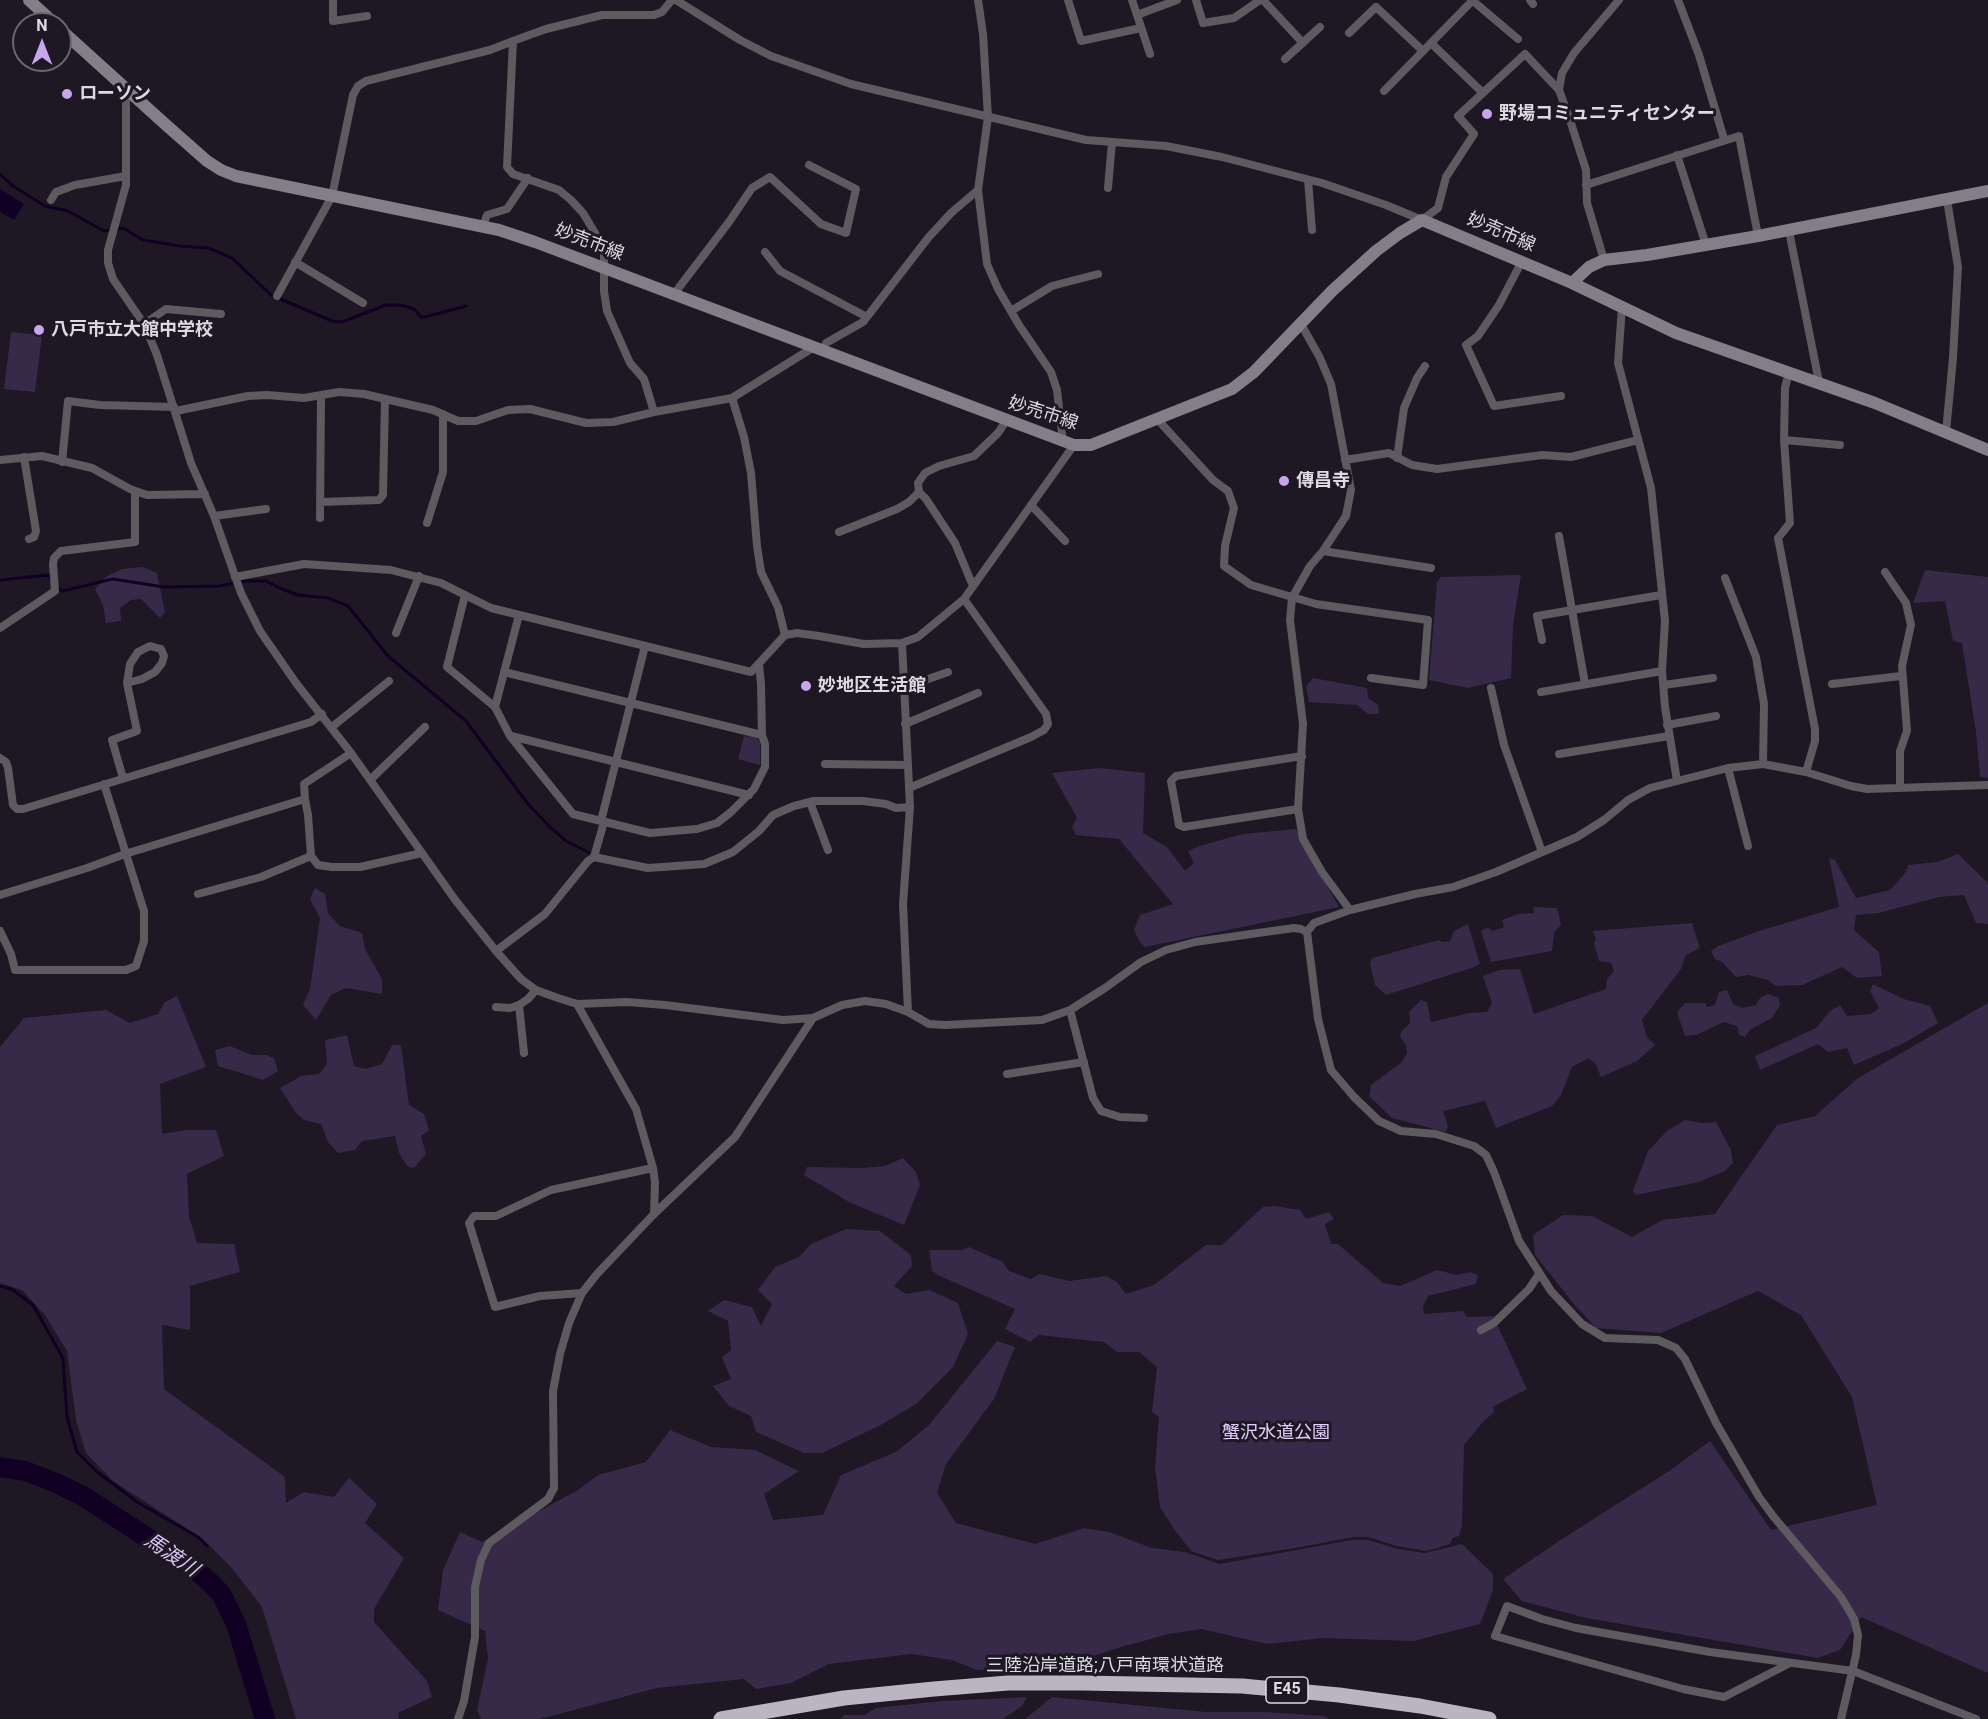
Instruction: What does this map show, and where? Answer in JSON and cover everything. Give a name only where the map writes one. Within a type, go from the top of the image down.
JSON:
[{"type":"highway","name":"三陸沿岸道路;八戸南環状道路","points":[[721,1719],[844,1698],[1008,1683],[1083,1683],[1242,1686],[1420,1706],[1489,1719]]},
{"type":"main road","points":[[29,0],[42,12]]},
{"type":"main road","name":"妙売市線","points":[[72,40],[207,161],[221,170],[236,176],[483,226],[535,242],[1068,444],[1091,445],[1232,389],[1254,372],[1332,291],[1376,251],[1422,220],[1572,283],[1676,333],[1819,382],[1988,450]]},
{"type":"main road","points":[[1572,283],[1589,267],[1604,260],[1789,231],[1988,192]]},
{"type":"street","points":[[333,0],[333,21],[367,16]]},
{"type":"street","points":[[277,296],[332,196],[353,94],[357,86],[366,81],[490,50],[546,29],[602,15],[654,15],[662,12],[674,0],[771,56],[851,84],[1086,140],[1177,148],[1222,157],[1308,180],[1386,205],[1422,220],[1438,208],[1446,177],[1474,135],[1458,116],[1526,54],[1559,90],[1586,170],[1587,202],[1604,260]]},
{"type":"street","points":[[235,577],[304,564],[382,568],[441,582],[491,608],[751,672],[785,635],[797,633],[864,644],[902,643],[918,637],[963,599],[1031,505],[1068,444],[1051,372],[1011,311],[987,264],[978,190],[988,117],[983,34],[978,0]]},
{"type":"street","points":[[1068,0],[1081,41],[1141,28]]},
{"type":"street","points":[[1132,0],[1150,54]]},
{"type":"street","points":[[1137,15],[1177,0]]},
{"type":"street","points":[[1196,0],[1203,23],[1234,18],[1262,0],[1303,43]]},
{"type":"street","points":[[1384,91],[1473,0],[1518,39]]},
{"type":"street","points":[[1559,90],[1562,73],[1574,53],[1619,0]]},
{"type":"street","points":[[1678,0],[1699,55],[1724,139]]},
{"type":"street","points":[[1349,33],[1376,7],[1423,51]]},
{"type":"street","points":[[1285,59],[1320,27]]},
{"type":"street","points":[[513,40],[507,167],[513,174],[559,190],[583,213],[604,250],[604,291],[608,310],[630,363],[644,380],[654,412]]},
{"type":"street","points":[[1431,43],[1483,93]]},
{"type":"street","points":[[126,90],[126,176],[108,250],[108,263],[113,279],[144,324],[192,463],[214,516],[235,577],[260,631],[296,683],[322,714],[496,951],[521,979],[536,990],[577,1004],[627,1002],[783,1020],[813,1018],[842,1005],[866,1001],[886,1004],[908,1012],[929,1024],[1041,1020],[1070,1010],[1140,962],[1166,950],[1195,942],[1301,928],[1306,932],[1318,1019],[1332,1071],[1354,1097],[1380,1121],[1401,1131],[1436,1134],[1474,1146],[1486,1155],[1519,1241],[1551,1291],[1582,1324],[1605,1338],[1658,1340],[1676,1348],[1685,1359],[1716,1423],[1759,1497],[1841,1597],[1854,1619],[1858,1635],[1853,1671],[1841,1719]]},
{"type":"street","points":[[1586,185],[1739,136],[1758,236]]},
{"type":"street","points":[[1108,188],[1112,142]]},
{"type":"street","points":[[1677,154],[1706,245]]},
{"type":"street","points":[[674,294],[752,188],[770,177],[821,224],[846,233],[856,189],[809,165]]},
{"type":"street","points":[[51,200],[56,192],[75,185],[126,176]]},
{"type":"street","points":[[483,226],[487,215],[507,209],[528,178]]},
{"type":"street","points":[[1308,180],[1312,230]]},
{"type":"street","points":[[62,462],[68,402],[175,409],[248,396],[267,395],[304,399],[339,392],[385,399],[442,414],[458,421],[476,421],[508,410],[530,409],[585,423],[613,422],[732,398],[863,322],[928,238],[951,213],[978,190]]},
{"type":"street","points":[[1946,432],[1958,267],[1947,200]]},
{"type":"street","points":[[1789,231],[1819,382]]},
{"type":"street","points":[[765,252],[780,271],[867,317]]},
{"type":"street","points":[[1522,261],[1499,305],[1478,336],[1466,345],[1494,406],[1561,396]]},
{"type":"street","points":[[295,262],[363,303]]},
{"type":"street","points":[[1011,311],[1052,286],[1098,274]]},
{"type":"street","points":[[1622,307],[1618,363],[1651,488],[1665,621],[1662,671],[1667,725],[1677,781]]},
{"type":"street","points":[[144,324],[166,309],[221,314]]},
{"type":"street","points":[[1300,324],[1320,358],[1331,384],[1351,490],[1346,516],[1310,566],[1292,598],[1290,620],[1303,724],[1298,809],[1303,839],[1322,872],[1350,910]]},
{"type":"street","points":[[1397,458],[1404,408],[1425,366]]},
{"type":"street","points":[[1789,372],[1785,388],[1784,440],[1790,523],[1778,538],[1815,729],[1815,741],[1806,772]]},
{"type":"street","points":[[320,518],[321,395]]},
{"type":"street","points":[[732,398],[744,437],[751,472],[761,572],[778,607],[785,635]]},
{"type":"street","points":[[320,502],[380,500],[383,495],[385,399]]},
{"type":"street","points":[[428,523],[443,472],[442,414]]},
{"type":"street","points":[[1158,420],[1213,480],[1228,491],[1234,508],[1225,546],[1224,566],[1251,585],[1292,598],[1316,604],[1428,620],[1423,685],[1371,678]]},
{"type":"street","points":[[973,586],[955,543],[919,492],[918,483],[925,473],[939,466],[974,456],[998,433],[1006,421]]},
{"type":"street","points":[[1345,460],[1389,453],[1412,465],[1437,469],[1542,456],[1571,457],[1638,440]]},
{"type":"street","points":[[1784,440],[1840,445]]},
{"type":"street","points":[[0,460],[42,456],[92,468],[147,495],[205,494]]},
{"type":"street","points":[[24,457],[36,531],[34,537],[29,539]]},
{"type":"street","points":[[0,628],[55,591],[53,564],[54,558],[61,550],[135,542],[135,491]]},
{"type":"street","points":[[839,532],[897,509],[919,492]]},
{"type":"street","points":[[1031,505],[1065,542]]},
{"type":"street","points":[[214,516],[266,509]]},
{"type":"street","points":[[1558,536],[1585,684]]},
{"type":"street","points":[[1323,551],[1431,568]]},
{"type":"street","points":[[1885,572],[1906,603],[1911,616],[1911,625],[1902,656],[1901,676],[1907,731],[1900,752],[1900,788]]},
{"type":"street","points":[[396,633],[419,576]]},
{"type":"street","points":[[1725,578],[1756,657],[1764,704],[1763,764]]},
{"type":"street","points":[[465,595],[447,667],[495,707],[510,736],[573,814],[650,833],[697,829],[717,822],[750,795],[765,767],[759,664]]},
{"type":"street","points":[[1542,640],[1537,616],[1661,595]]},
{"type":"street","points":[[909,788],[1031,737],[1044,730],[1048,724],[1046,714],[963,599]]},
{"type":"street","points":[[495,707],[519,615]]},
{"type":"street","points":[[902,643],[910,807],[903,904],[908,1012]]},
{"type":"street","points":[[123,778],[112,740],[137,731],[127,683],[129,663],[138,652],[150,646],[161,649],[164,656],[155,672],[127,683]]},
{"type":"street","points":[[496,951],[544,914],[588,861],[594,857],[645,646]]},
{"type":"street","points":[[1541,692],[1662,671]]},
{"type":"street","points":[[504,672],[762,735]]},
{"type":"street","points":[[903,688],[948,672]]},
{"type":"street","points":[[1832,684],[1901,676]]},
{"type":"street","points":[[1664,685],[1713,678]]},
{"type":"street","points":[[332,728],[388,681]]},
{"type":"street","points":[[1491,688],[1504,745],[1542,852]]},
{"type":"street","points":[[905,724],[978,693]]},
{"type":"street","points":[[0,759],[6,762],[10,799],[13,806],[23,809],[311,722],[322,714]]},
{"type":"street","points":[[1667,725],[1716,716]]},
{"type":"street","points":[[370,780],[425,727]]},
{"type":"street","points":[[510,736],[750,795]]},
{"type":"street","points":[[1558,754],[1669,736]]},
{"type":"street","points":[[351,753],[304,784],[311,856],[318,865],[360,867],[422,853]]},
{"type":"street","points":[[1298,809],[1184,827],[1179,825],[1172,781],[1176,776],[1302,756]]},
{"type":"street","points":[[825,764],[908,765]]},
{"type":"street","points":[[1306,932],[1314,923],[1350,910],[1453,887],[1496,872],[1577,837],[1604,820],[1628,800],[1650,788],[1728,768],[1763,764],[1806,772],[1867,789],[1988,785]]},
{"type":"street","points":[[1728,768],[1748,846]]},
{"type":"street","points":[[0,930],[11,954],[15,970],[126,970],[136,966],[144,941],[144,911],[104,784]]},
{"type":"street","points":[[0,896],[125,854],[305,799]]},
{"type":"street","points":[[594,857],[648,868],[704,864],[733,852],[759,831],[773,815],[794,806],[810,802],[863,801],[886,804],[896,808],[910,807]]},
{"type":"street","points":[[810,802],[828,850]]},
{"type":"street","points":[[198,894],[261,877],[311,856]]},
{"type":"street","points":[[496,1006],[510,1008],[519,1005],[536,990]]},
{"type":"street","points":[[577,1004],[636,1109],[653,1168],[654,1214]]},
{"type":"street","points":[[519,1005],[524,1053]]},
{"type":"street","points":[[1070,1010],[1093,1098],[1101,1111],[1120,1117],[1144,1118]]},
{"type":"street","points":[[458,1719],[464,1701],[475,1637],[475,1587],[481,1560],[489,1543],[548,1499],[554,1488],[554,1391],[560,1354],[569,1323],[582,1293],[654,1214],[735,1137],[813,1018]]},
{"type":"street","points":[[1007,1074],[1084,1062]]},
{"type":"street","points":[[582,1293],[540,1296],[495,1307],[469,1223],[474,1216],[496,1216],[551,1190],[653,1168]]},
{"type":"street","points":[[1481,1330],[1494,1323],[1529,1289],[1539,1274]]},
{"type":"street","points":[[1790,1664],[1724,1697],[1683,1689],[1495,1636],[1507,1606],[1576,1628],[1790,1664],[1853,1671],[1976,1719]]},
{"type":"green space","points":[[11,332],[42,335],[35,392],[4,389]]},
{"type":"green space","points":[[143,567],[157,573],[165,612],[160,618],[141,599],[131,600],[120,608],[121,621],[106,623],[103,605],[95,589],[107,576],[122,569]]},
{"type":"green space","points":[[1925,570],[1988,577],[1988,778],[1980,777],[1976,732],[1962,643],[1953,641],[1945,601],[1913,603]]},
{"type":"green space","points":[[1521,575],[1513,625],[1511,678],[1468,688],[1429,680],[1437,582],[1441,577]]},
{"type":"green space","points":[[1313,678],[1367,688],[1368,698],[1378,705],[1379,714],[1368,714],[1357,705],[1309,702],[1306,686]]},
{"type":"green space","points":[[744,736],[756,738],[760,742],[760,765],[738,759]]},
{"type":"green space","points":[[1099,768],[1145,773],[1143,833],[1167,847],[1185,871],[1194,863],[1188,851],[1199,846],[1243,834],[1296,829],[1339,907],[1145,947],[1134,930],[1140,915],[1173,904],[1119,839],[1076,835],[1072,827],[1077,818],[1052,773]]},
{"type":"green space","points":[[1958,854],[1988,883],[1988,924],[1976,923],[1964,895],[1939,897],[1879,913],[1856,915],[1854,930],[1879,952],[1882,976],[1857,978],[1842,967],[1802,985],[1776,986],[1768,980],[1748,975],[1736,977],[1722,962],[1715,959],[1711,951],[1718,946],[1759,931],[1839,907],[1829,858],[1835,860],[1856,898],[1890,890],[1906,872],[1908,865],[1937,862]]},
{"type":"green space","points":[[315,888],[325,894],[328,913],[340,926],[362,933],[365,949],[382,979],[382,994],[346,988],[331,995],[316,1020],[303,1005],[310,989],[320,918],[310,899]]},
{"type":"green space","points":[[1533,907],[1557,908],[1561,924],[1554,933],[1552,951],[1491,962],[1481,931],[1488,927],[1492,931],[1504,927],[1502,920],[1518,914],[1534,913]]},
{"type":"green space","points":[[1692,923],[1700,948],[1686,955],[1681,969],[1642,1020],[1647,1037],[1655,1045],[1637,1061],[1601,1077],[1596,1065],[1589,1058],[1572,1067],[1561,1095],[1552,1106],[1496,1128],[1485,1101],[1443,1111],[1448,1126],[1446,1132],[1392,1118],[1369,1096],[1371,1085],[1402,1062],[1407,1053],[1400,1036],[1410,1023],[1409,1012],[1421,1000],[1427,1002],[1431,1022],[1469,1013],[1487,1012],[1492,1003],[1483,976],[1499,970],[1520,969],[1534,1014],[1606,989],[1607,979],[1614,971],[1611,963],[1599,961],[1593,931]]},
{"type":"green space","points":[[1468,924],[1480,964],[1386,995],[1375,985],[1370,964],[1372,958],[1439,940],[1450,941],[1454,931]]},
{"type":"green space","points":[[1873,984],[1904,999],[1930,1006],[1938,1023],[1902,1044],[1854,1065],[1847,1048],[1828,1052],[1818,1044],[1760,1070],[1755,1056],[1816,1028],[1830,1011],[1840,1005],[1847,1016],[1871,1014],[1879,1008],[1870,991]]},
{"type":"green space","points":[[1727,990],[1733,1004],[1742,1008],[1756,1005],[1760,998],[1768,994],[1779,998],[1780,1005],[1772,1018],[1751,1029],[1745,1037],[1739,1035],[1737,1026],[1724,1022],[1696,1035],[1685,1036],[1677,1012],[1685,1003],[1705,1003],[1707,1007],[1715,1005],[1719,992]]},
{"type":"green space","points":[[177,996],[206,1067],[160,1084],[162,1134],[186,1130],[216,1130],[224,1156],[187,1174],[189,1216],[197,1243],[234,1244],[240,1272],[190,1286],[190,1330],[162,1325],[164,1389],[285,1477],[286,1503],[304,1492],[334,1497],[349,1478],[377,1504],[365,1523],[404,1558],[374,1609],[374,1622],[427,1681],[432,1697],[398,1713],[399,1719],[296,1719],[262,1607],[232,1568],[203,1539],[113,1481],[86,1453],[76,1420],[67,1351],[45,1315],[22,1290],[0,1283],[0,1047],[24,1018],[106,1010],[130,1023],[158,1014],[165,1002]]},
{"type":"green space","points":[[1988,1003],[1988,1673],[1861,1617],[1840,1650],[1818,1658],[1586,1618],[1522,1601],[1503,1579],[1669,1471],[1710,1441],[1771,1530],[1877,1505],[1852,1397],[1801,1315],[1758,1291],[1661,1333],[1596,1328],[1535,1255],[1533,1235],[1563,1215],[1592,1216],[1632,1237],[1662,1220],[1715,1214],[1777,1125],[1815,1116],[1858,1078]]},
{"type":"green space","points":[[347,1035],[354,1066],[366,1069],[382,1064],[392,1045],[401,1045],[409,1105],[424,1114],[429,1130],[421,1136],[426,1154],[414,1168],[407,1166],[399,1153],[395,1136],[362,1141],[355,1150],[338,1153],[328,1142],[321,1124],[304,1120],[296,1113],[280,1088],[301,1076],[319,1074],[327,1064],[325,1040]]},
{"type":"green space","points":[[230,1046],[252,1055],[266,1055],[274,1058],[278,1071],[263,1080],[218,1066],[215,1050]]},
{"type":"green space","points":[[1685,1120],[1703,1123],[1716,1122],[1731,1150],[1733,1163],[1725,1171],[1699,1182],[1636,1195],[1633,1191],[1648,1151],[1667,1131]]},
{"type":"green space","points":[[903,1158],[916,1172],[920,1185],[904,1225],[849,1202],[804,1175],[807,1167],[885,1166]]},
{"type":"green space","name":"蟹沢水道公園","points":[[1275,1206],[1300,1210],[1306,1219],[1329,1212],[1334,1219],[1325,1224],[1331,1244],[1338,1244],[1383,1283],[1400,1286],[1437,1270],[1457,1275],[1470,1272],[1478,1275],[1476,1284],[1428,1296],[1423,1306],[1424,1314],[1463,1311],[1467,1317],[1493,1316],[1527,1389],[1493,1407],[1494,1412],[1464,1445],[1462,1525],[1459,1536],[1453,1538],[1450,1544],[1427,1551],[1397,1546],[1368,1537],[1353,1537],[1218,1560],[1191,1551],[1160,1507],[1155,1467],[1159,1417],[1152,1412],[1157,1367],[1139,1352],[1117,1352],[1104,1342],[1039,1335],[1030,1342],[1005,1329],[1015,1309],[932,1271],[929,1250],[962,1250],[969,1247],[1003,1262],[1009,1271],[1031,1279],[1040,1274],[1069,1281],[1106,1276],[1117,1282],[1126,1294],[1154,1285],[1206,1245],[1222,1245],[1263,1207]]},
{"type":"green space","points":[[846,1229],[880,1231],[911,1255],[912,1266],[894,1286],[906,1294],[929,1290],[958,1303],[968,1334],[953,1367],[916,1404],[879,1426],[822,1453],[804,1453],[756,1432],[751,1416],[729,1406],[713,1386],[731,1379],[722,1357],[731,1350],[728,1321],[708,1311],[724,1300],[752,1307],[761,1326],[772,1304],[758,1290],[775,1267],[799,1257],[811,1244]]},
{"type":"green space","points":[[997,1341],[1015,1347],[994,1399],[946,1464],[937,1493],[956,1523],[1035,1544],[1084,1528],[1109,1532],[1152,1548],[1185,1552],[1219,1564],[1352,1540],[1368,1540],[1398,1549],[1425,1553],[1462,1544],[1493,1574],[1493,1590],[1480,1624],[1414,1641],[1323,1638],[1267,1644],[1201,1629],[1169,1634],[1093,1656],[1080,1667],[977,1670],[952,1660],[911,1654],[829,1664],[791,1683],[756,1689],[744,1679],[657,1688],[540,1719],[481,1719],[477,1710],[488,1659],[485,1631],[438,1610],[443,1570],[460,1532],[482,1542],[578,1490],[598,1475],[646,1462],[670,1430],[711,1447],[755,1450],[799,1471],[764,1494],[773,1520],[823,1515],[841,1475],[896,1452],[929,1425]]},
{"type":"green space","points":[[1027,1697],[1022,1706],[1003,1719],[841,1719],[844,1715],[865,1715],[875,1708],[942,1701]]},
{"type":"green space","points":[[1052,1697],[1206,1712],[1264,1712],[1324,1716],[1329,1719],[1025,1719]]},
{"type":"shaded area","points":[[0,189],[24,204],[14,220],[0,212]]},
{"type":"waterway","points":[[0,174],[13,186],[45,206],[68,211],[104,231],[123,228],[143,240],[208,248],[232,258],[271,295],[332,321],[342,322],[386,305],[401,305],[414,309],[421,317],[466,306]]},
{"type":"waterway","points":[[0,580],[48,575],[51,579]]},
{"type":"waterway","points":[[58,587],[62,591],[113,579],[164,587],[219,586],[246,581],[266,581],[298,595],[328,598],[348,606],[388,656],[466,721],[528,804],[550,827],[566,841],[590,853]]},
{"type":"waterway","points":[[0,1286],[13,1290],[33,1305],[63,1359],[67,1417],[77,1452],[96,1471],[137,1502],[198,1537],[207,1546]]},
{"type":"waterway","name":"馬渡川","points":[[0,1467],[25,1471],[83,1496],[191,1566],[212,1584],[222,1595],[236,1624],[265,1719]]},
{"type":"place","name":"ローソン","points":[[67,94]]},
{"type":"place","name":"野場コミュニティセンター","points":[[1487,114]]},
{"type":"place","name":"八戸市立大館中学校","points":[[39,330]]},
{"type":"place","name":"傳昌寺","points":[[1284,481]]},
{"type":"place","name":"妙地区生活館","points":[[806,686]]}]
